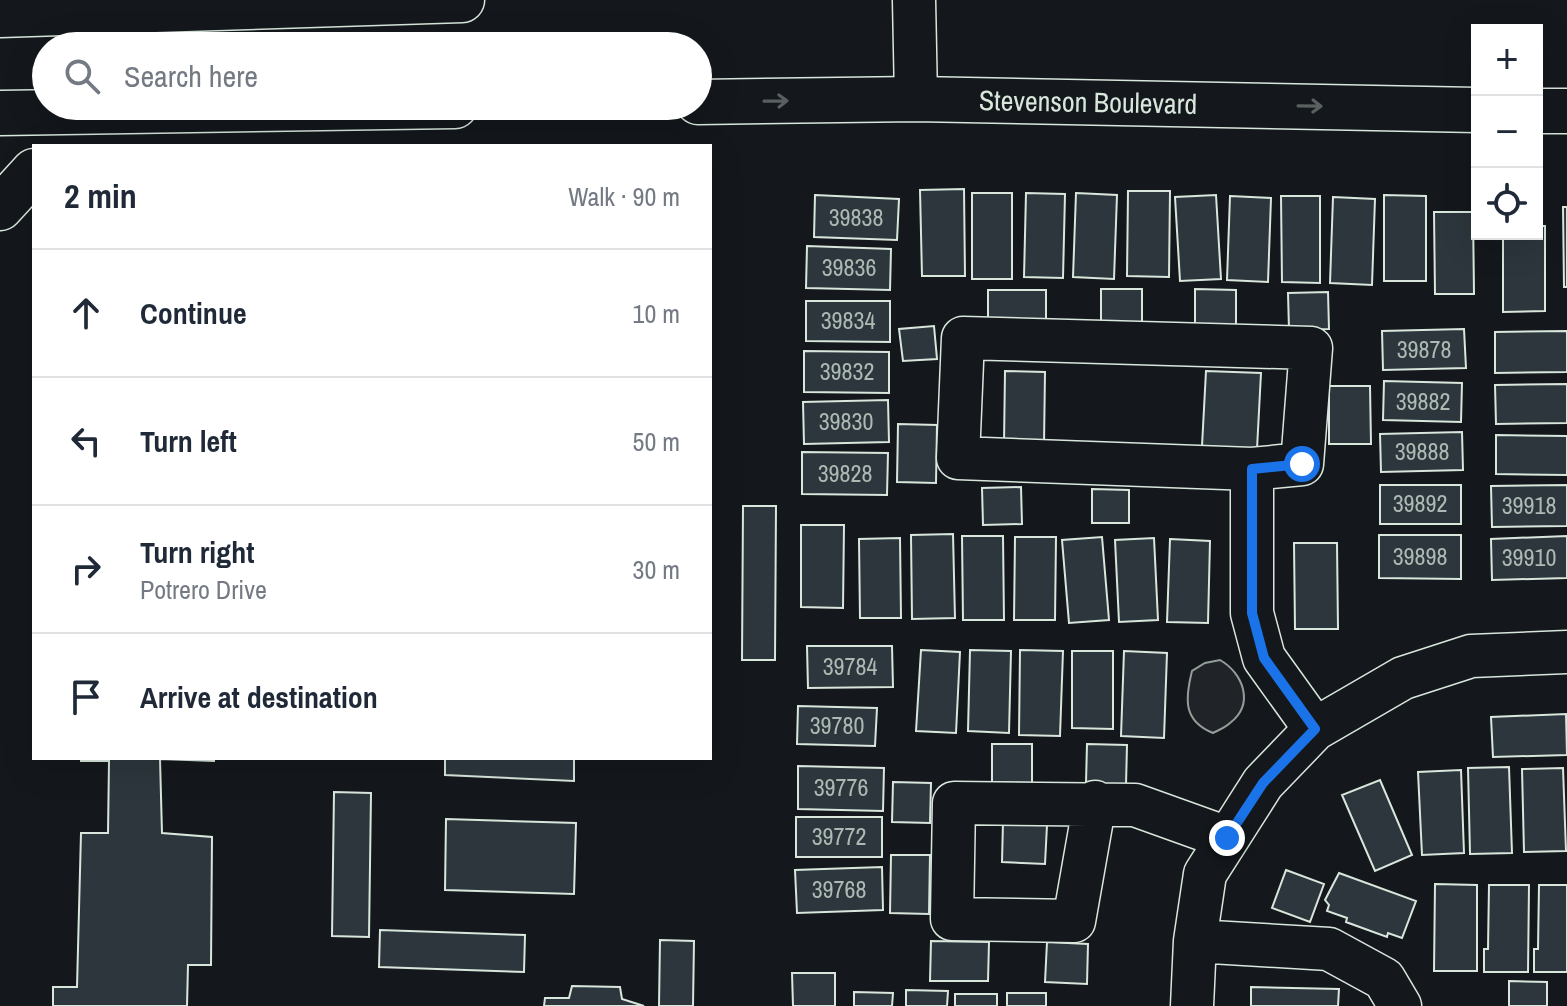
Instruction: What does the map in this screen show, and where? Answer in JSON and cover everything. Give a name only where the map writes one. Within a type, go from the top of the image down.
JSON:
[{"type":"main road","points":[[0,15],[462,0]]},
{"type":"main road","name":"Stevenson Boulevard","points":[[712,102],[916,99],[1471,110]]},
{"type":"main road","points":[[1543,111],[1567,111]]},
{"type":"main road","points":[[0,113],[32,112]]},
{"type":"main road","points":[[67,144],[102,120]]},
{"type":"main road","points":[[0,208],[32,173]]},
{"type":"street","points":[[914,0],[916,99]]},
{"type":"street","points":[[963,338],[1311,348],[1302,464],[1252,469],[958,458],[963,338]]},
{"type":"street","points":[[1252,469],[1252,613],[1264,658],[1315,729]]},
{"type":"street","points":[[1192,1006],[1195,941],[1205,874],[1263,783],[1315,729],[1403,678],[1471,656],[1567,652]]},
{"type":"street","points":[[1095,802],[1135,805],[1227,838]]},
{"type":"street","points":[[1195,941],[1329,949],[1384,979],[1400,1006]]},
{"type":"shaded area","points":[[1220,660],[1235,673],[1244,698],[1238,715],[1213,733],[1203,728],[1191,715],[1188,691],[1192,671],[1205,663]]},
{"type":"building","points":[[964,189],[965,276],[922,276],[920,190]]},
{"type":"building","points":[[1128,191],[1170,191],[1169,277],[1127,276]]},
{"type":"building","points":[[972,193],[1012,193],[1012,279],[972,279]]},
{"type":"building","points":[[1026,193],[1065,194],[1063,278],[1024,277]]},
{"type":"building","points":[[1076,193],[1117,195],[1114,279],[1073,277]]},
{"type":"building","points":[[815,195],[899,199],[897,240],[814,237]]},
{"type":"building","points":[[1216,195],[1221,279],[1180,281],[1175,197]]},
{"type":"building","points":[[1384,195],[1426,196],[1426,281],[1384,281]]},
{"type":"building","points":[[1230,196],[1271,198],[1268,282],[1227,280]]},
{"type":"building","points":[[1281,196],[1320,196],[1320,283],[1282,282]]},
{"type":"building","points":[[1333,197],[1375,199],[1372,285],[1330,283]]},
{"type":"building","points":[[1563,207],[1567,207],[1567,287],[1564,287]]},
{"type":"building","points":[[1434,212],[1471,212],[1474,294],[1435,294]]},
{"type":"building","points":[[1545,226],[1545,311],[1503,312],[1503,240],[1543,240]]},
{"type":"building","points":[[807,246],[891,249],[890,290],[806,288]]},
{"type":"building","points":[[1101,289],[1142,289],[1142,328],[1101,328]]},
{"type":"building","points":[[1195,289],[1236,290],[1236,327],[1195,327]]},
{"type":"building","points":[[988,290],[1046,290],[1046,327],[988,326]]},
{"type":"building","points":[[1328,292],[1329,329],[1289,330],[1288,293]]},
{"type":"building","points":[[806,301],[890,301],[890,342],[806,341]]},
{"type":"building","points":[[934,326],[937,359],[903,361],[899,329]]},
{"type":"building","points":[[1464,329],[1466,368],[1383,370],[1382,331]]},
{"type":"building","points":[[1567,331],[1567,372],[1495,373],[1495,332]]},
{"type":"building","points":[[804,351],[889,352],[889,393],[804,392]]},
{"type":"building","points":[[1005,371],[1045,372],[1044,444],[1004,443]]},
{"type":"building","points":[[1206,371],[1261,373],[1257,449],[1202,446]]},
{"type":"building","points":[[1384,381],[1462,383],[1461,422],[1383,420]]},
{"type":"building","points":[[1567,384],[1567,423],[1496,424],[1495,385]]},
{"type":"building","points":[[1329,386],[1370,386],[1371,444],[1329,444]]},
{"type":"building","points":[[888,400],[889,442],[804,444],[803,402]]},
{"type":"building","points":[[898,424],[937,425],[936,483],[897,482]]},
{"type":"building","points":[[1462,432],[1463,470],[1381,472],[1380,434]]},
{"type":"building","points":[[1496,435],[1567,436],[1567,475],[1496,474]]},
{"type":"building","points":[[802,452],[888,453],[887,495],[802,494]]},
{"type":"building","points":[[1380,485],[1461,485],[1461,524],[1380,524]]},
{"type":"building","points":[[1567,485],[1567,526],[1492,527],[1491,486]]},
{"type":"building","points":[[1021,487],[1022,524],[983,525],[982,488]]},
{"type":"building","points":[[1092,489],[1129,490],[1129,523],[1092,523]]},
{"type":"building","points":[[743,506],[776,506],[775,660],[742,660]]},
{"type":"building","points":[[801,525],[844,525],[843,608],[801,607]]},
{"type":"building","points":[[953,534],[955,618],[912,619],[911,535]]},
{"type":"building","points":[[1379,535],[1461,535],[1461,579],[1379,578]]},
{"type":"building","points":[[962,536],[1003,536],[1004,620],[963,620]]},
{"type":"building","points":[[1567,536],[1567,578],[1492,580],[1491,539]]},
{"type":"building","points":[[1015,537],[1056,537],[1055,620],[1014,620]]},
{"type":"building","points":[[1102,537],[1109,620],[1069,623],[1062,540]]},
{"type":"building","points":[[900,538],[901,618],[860,618],[859,539]]},
{"type":"building","points":[[1154,538],[1158,620],[1119,622],[1115,540]]},
{"type":"building","points":[[1170,539],[1210,541],[1208,623],[1167,622]]},
{"type":"building","points":[[1294,543],[1337,543],[1338,629],[1295,629]]},
{"type":"building","points":[[807,646],[892,646],[893,687],[808,688]]},
{"type":"building","points":[[921,650],[960,652],[956,733],[916,731]]},
{"type":"building","points":[[970,650],[1011,651],[1009,733],[968,731]]},
{"type":"building","points":[[1020,650],[1063,651],[1060,736],[1019,735]]},
{"type":"building","points":[[1072,651],[1113,651],[1113,729],[1072,728]]},
{"type":"building","points":[[1124,651],[1167,653],[1164,738],[1121,736]]},
{"type":"building","points":[[798,706],[877,708],[875,746],[797,744]]},
{"type":"building","points":[[1566,714],[1567,755],[1493,757],[1491,717]]},
{"type":"building","points":[[992,744],[1032,744],[1032,783],[992,782]]},
{"type":"building","points":[[1087,744],[1127,745],[1126,785],[1086,783]]},
{"type":"building","points":[[160,760],[162,833],[212,837],[211,965],[188,965],[187,1006],[53,1006],[53,987],[77,987],[81,833],[108,833],[109,761],[81,761]]},
{"type":"building","points":[[445,760],[574,760],[574,781],[445,775]]},
{"type":"building","points":[[798,766],[884,768],[883,811],[798,809]]},
{"type":"building","points":[[1509,767],[1512,853],[1470,854],[1468,768]]},
{"type":"building","points":[[1563,768],[1566,851],[1524,852],[1522,769]]},
{"type":"building","points":[[1461,770],[1464,853],[1422,855],[1418,772]]},
{"type":"building","points":[[1380,780],[1412,855],[1375,871],[1342,795]]},
{"type":"building","points":[[893,782],[931,783],[930,823],[892,822]]},
{"type":"building","points":[[334,792],[371,793],[369,937],[332,936]]},
{"type":"building","points":[[796,817],[882,817],[882,857],[796,857]]},
{"type":"building","points":[[446,819],[576,823],[574,894],[445,890]]},
{"type":"building","points":[[1003,822],[1047,825],[1045,864],[1002,862]]},
{"type":"building","points":[[891,855],[930,855],[929,914],[890,913]]},
{"type":"building","points":[[882,867],[883,910],[797,913],[795,870]]},
{"type":"building","points":[[1286,870],[1324,884],[1310,922],[1272,908]]},
{"type":"building","points":[[1339,873],[1416,901],[1402,938],[1388,933],[1387,937],[1346,922],[1347,918],[1327,911],[1329,905],[1325,900]]},
{"type":"building","points":[[1435,884],[1477,885],[1477,971],[1434,971]]},
{"type":"building","points":[[1489,885],[1529,885],[1528,972],[1484,972],[1484,949],[1488,949]]},
{"type":"building","points":[[1539,885],[1567,885],[1567,972],[1534,972],[1534,949],[1538,949]]},
{"type":"building","points":[[380,930],[525,935],[524,972],[379,967]]},
{"type":"building","points":[[660,940],[694,941],[693,1006],[659,1006]]},
{"type":"building","points":[[931,941],[989,942],[988,981],[930,981]]},
{"type":"building","points":[[1047,942],[1088,944],[1087,984],[1045,982]]},
{"type":"building","points":[[792,973],[835,973],[835,1006],[793,1006]]},
{"type":"building","points":[[1509,981],[1547,982],[1547,1006],[1509,1006]]},
{"type":"building","points":[[572,986],[620,987],[622,999],[644,1006],[544,1006],[545,998],[569,998]]},
{"type":"building","points":[[1251,987],[1339,989],[1338,1006],[1251,1006]]},
{"type":"building","points":[[906,990],[948,991],[947,1006],[906,1006]]},
{"type":"building","points":[[854,992],[893,993],[892,1006],[854,1006]]},
{"type":"building","points":[[1007,993],[1046,993],[1046,1006],[1007,1006]]},
{"type":"building","points":[[955,994],[997,994],[997,1006],[955,1006]]},
{"type":"route","points":[[1227,838],[1263,783],[1315,729],[1264,658],[1252,613],[1252,469],[1302,464]]}]
